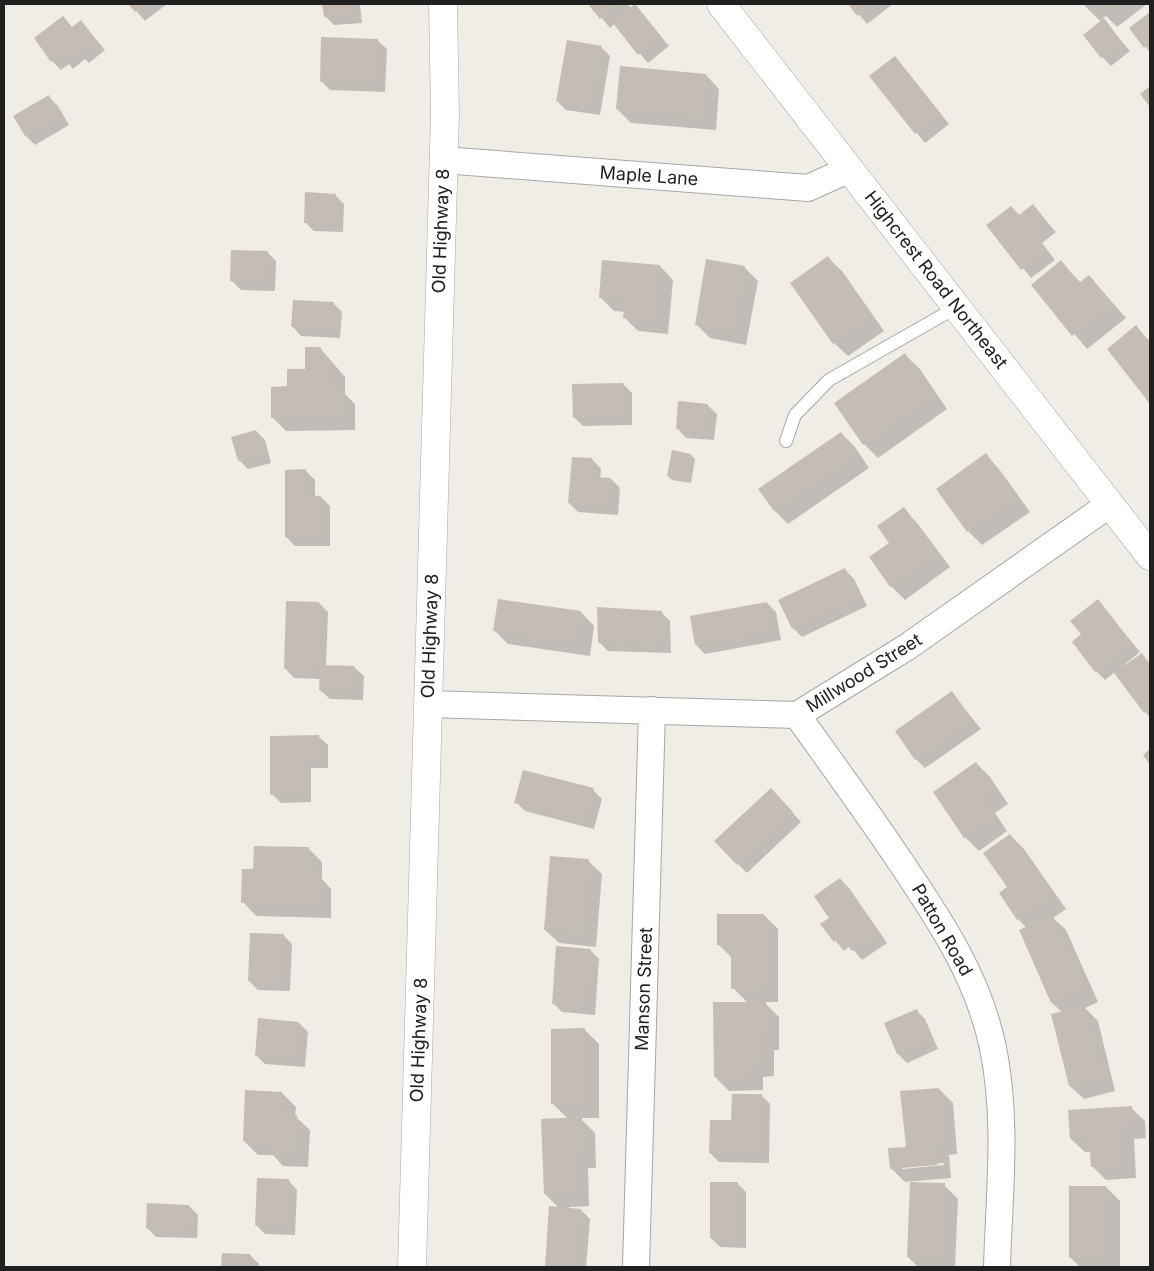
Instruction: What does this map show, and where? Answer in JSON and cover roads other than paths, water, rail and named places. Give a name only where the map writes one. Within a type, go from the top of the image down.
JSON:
[{"type":"street","name":"Old Highway 8","points":[[412,1267],[443,160],[443,4]]},
{"type":"street","name":"Highcrest Road Northeast","points":[[721,4],[1150,556]]},
{"type":"street","name":"Maple Lane","points":[[443,160],[808,188],[850,169]]},
{"type":"street","name":"Millwood Street","points":[[428,704],[797,715],[906,647],[1110,504]]},
{"type":"street","name":"Manson Street","points":[[636,1267],[652,710]]},
{"type":"street","name":"Patton Road","points":[[797,715],[867,812],[939,918],[962,958],[981,1003],[993,1048],[1000,1095],[997,1267]]},
{"type":"lane","points":[[786,441],[795,415],[829,380],[957,307]]}]
